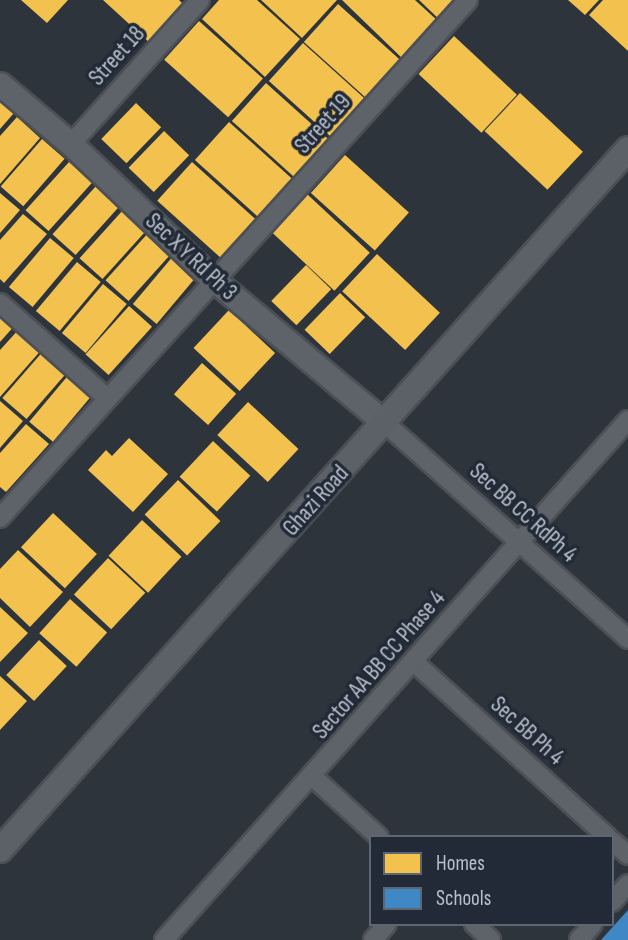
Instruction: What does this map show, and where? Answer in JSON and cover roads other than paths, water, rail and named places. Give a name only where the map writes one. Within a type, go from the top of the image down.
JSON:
[{"type":"main road","name":"Ghazi Road","points":[[0,850],[386,424],[628,149]]},
{"type":"street","name":"Street 18","points":[[71,144],[200,0]]},
{"type":"street","name":"Street 19","points":[[3,507],[468,0]]},
{"type":"street","name":"Sec X Y Rd Ph 3","points":[[0,84],[71,144],[214,280],[386,424]]},
{"type":"street","points":[[0,303],[106,397]]},
{"type":"street","name":"Sector AA BB CC Phase 4","points":[[164,940],[313,778],[628,420]]},
{"type":"street","name":"Sec BB CC RdPh 4","points":[[386,424],[628,639]]},
{"type":"street","name":"Sec BB Ph 4","points":[[414,662],[606,835]]},
{"type":"street","points":[[313,778],[377,835]]},
{"type":"street","points":[[614,843],[628,855]]},
{"type":"street","points":[[614,900],[628,884]]},
{"type":"street","points":[[373,940],[385,926]]},
{"type":"street","points":[[476,926],[491,940]]},
{"type":"street","points":[[579,940],[591,926]]}]
